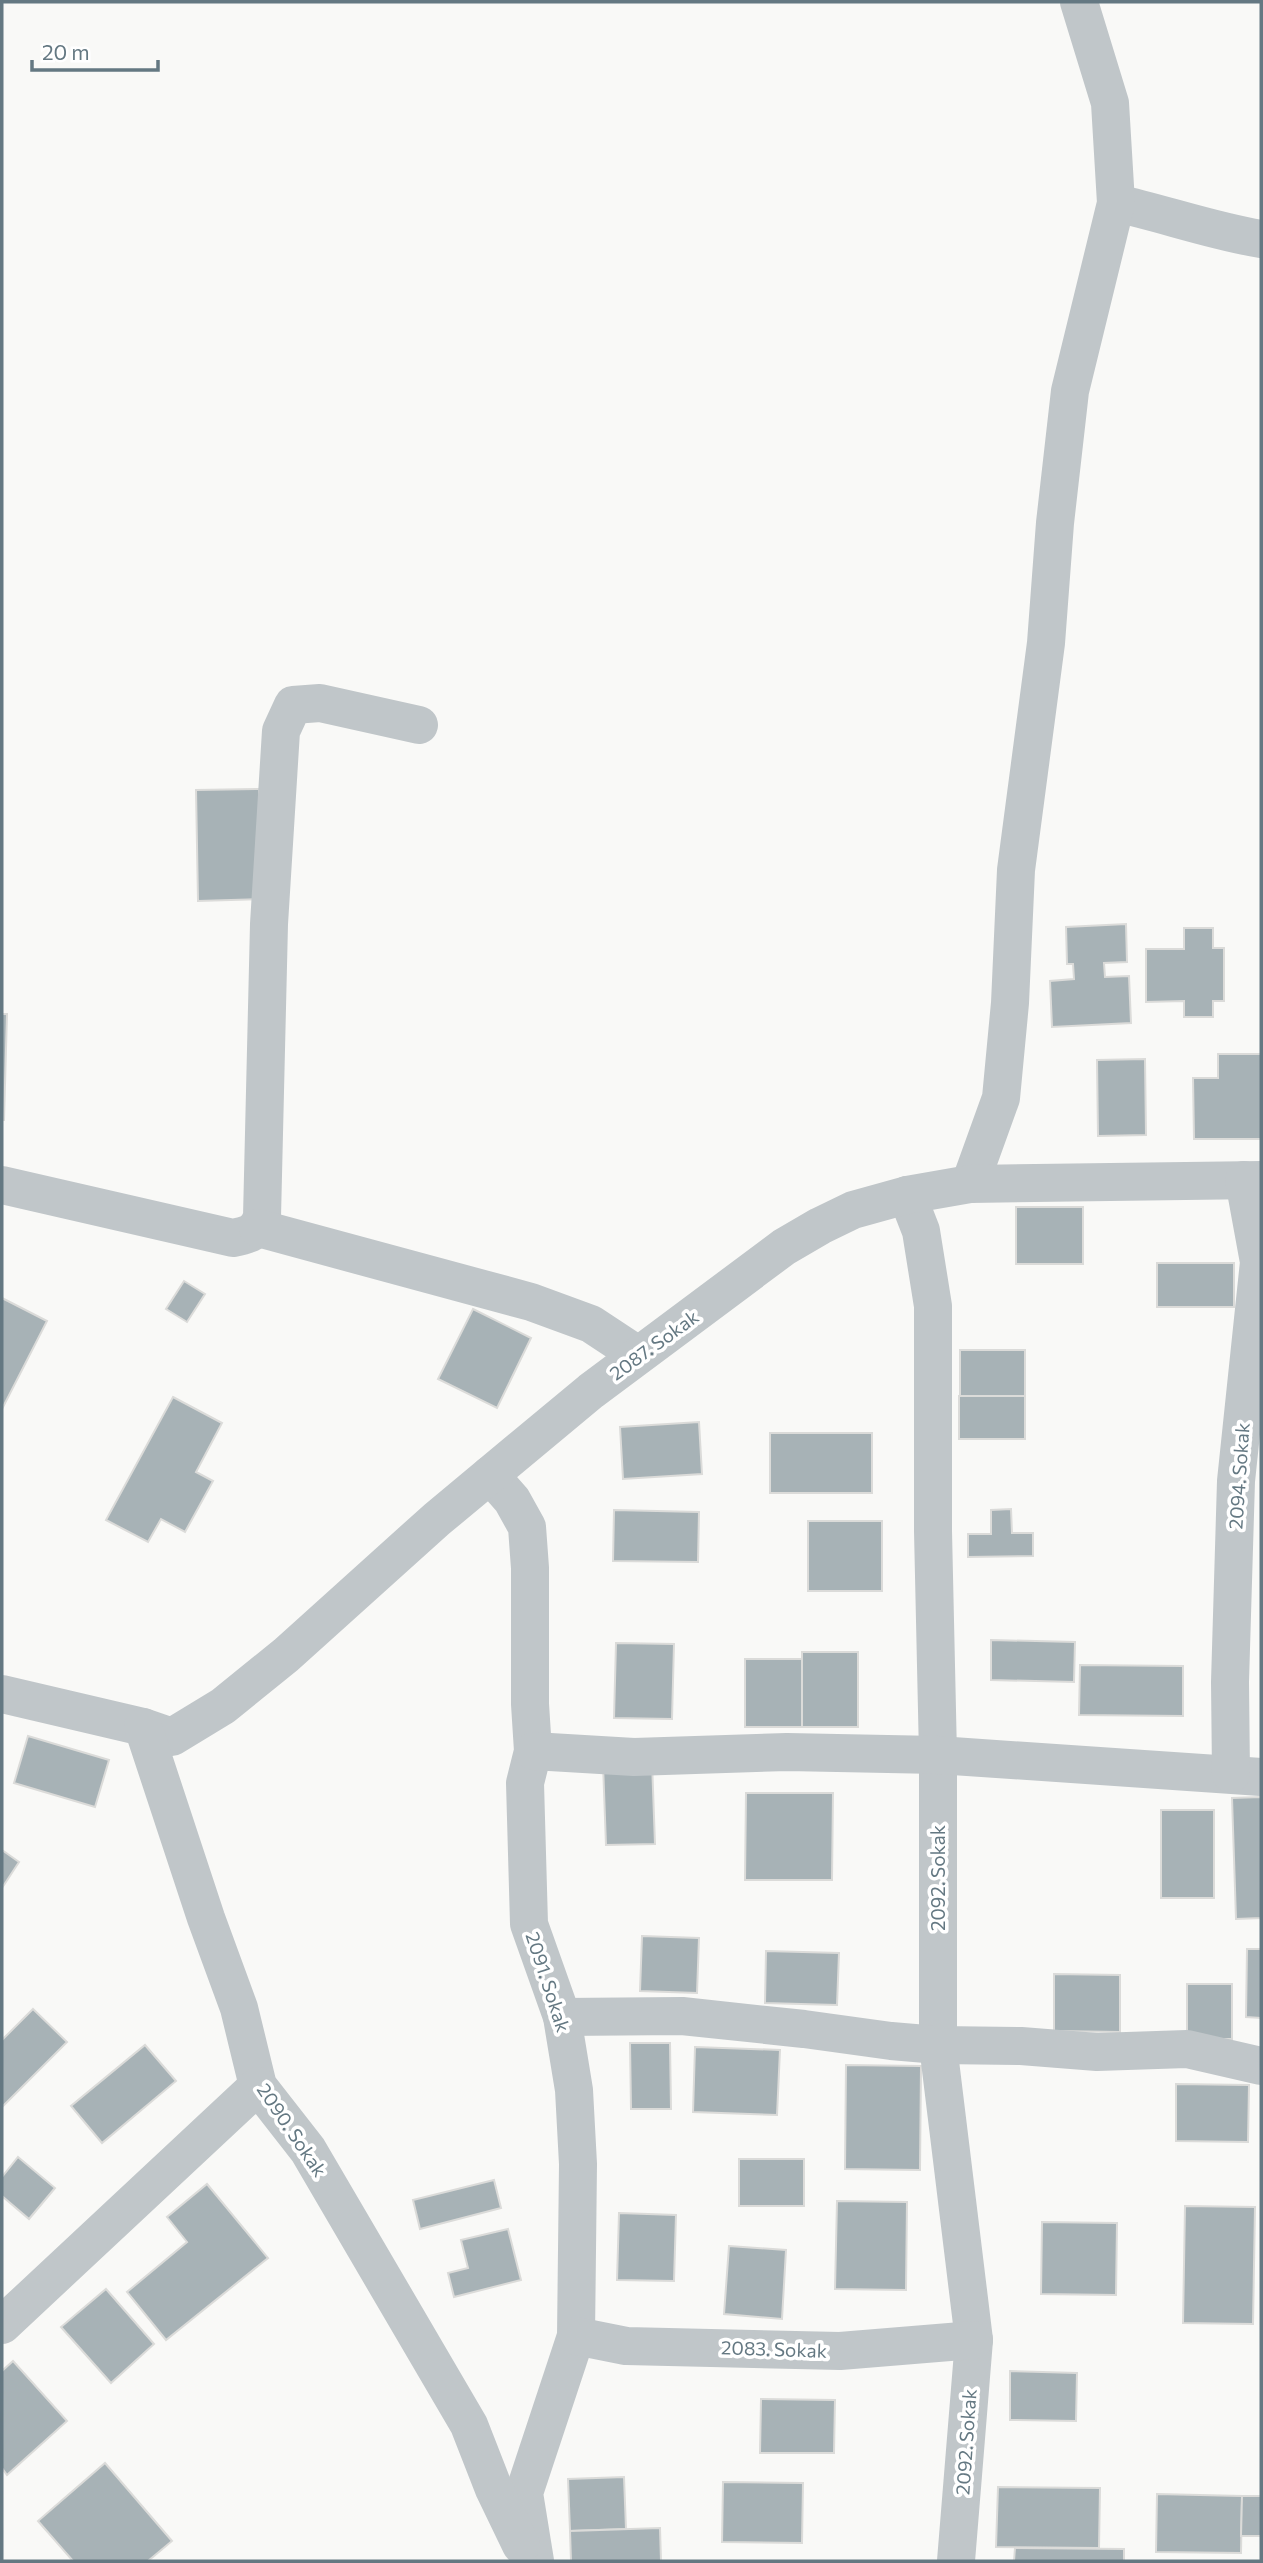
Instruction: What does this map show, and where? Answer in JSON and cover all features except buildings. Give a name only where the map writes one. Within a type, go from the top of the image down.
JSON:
[{"type":"street","points":[[970,1184],[1001,1098],[1010,1003],[1016,870],[1045,655],[1055,523],[1070,391],[1116,203],[1110,103],[1079,2]]},
{"type":"street","points":[[1116,203],[1149,210],[1220,232],[1261,239]]},
{"type":"street","points":[[2,1185],[233,1238],[250,1235],[258,1228],[262,1217],[269,924],[281,731],[293,705],[320,703],[419,725]]},
{"type":"street","name":"2087. Sokak","points":[[143,1727],[172,1737],[223,1706],[286,1655],[437,1519],[590,1391],[784,1248],[853,1210],[907,1195],[970,1184],[1252,1180]]},
{"type":"street","name":"2094. Sokak","points":[[1246,1775],[1230,1682],[1249,1481],[1259,1262],[1252,1180]]},
{"type":"street","name":"2092. Sokak","points":[[907,1195],[921,1231],[933,1306],[938,2045],[974,2340],[956,2561]]},
{"type":"street","points":[[258,1228],[531,1302],[590,1324],[638,1355]]},
{"type":"street","name":"2091. Sokak","points":[[490,1475],[512,1500],[527,1527],[533,1751],[525,1783],[529,1924],[562,2017],[575,2090],[578,2164],[576,2336],[524,2493],[535,2561]]},
{"type":"street","points":[[2,1694],[143,1727]]},
{"type":"street","name":"2090. Sokak","points":[[143,1727],[206,1918],[239,2008],[258,2086],[308,2150],[469,2425],[494,2489],[529,2561]]},
{"type":"street","points":[[533,1751],[634,1757],[787,1752],[938,1755],[1246,1775]]},
{"type":"street","points":[[562,2017],[682,2016],[938,2045],[1021,2046],[1097,2052],[1187,2049],[1261,2066]]},
{"type":"street","points":[[2,2325],[258,2086]]},
{"type":"street","name":"2083. Sokak","points":[[576,2336],[626,2346],[840,2351],[974,2340]]}]
